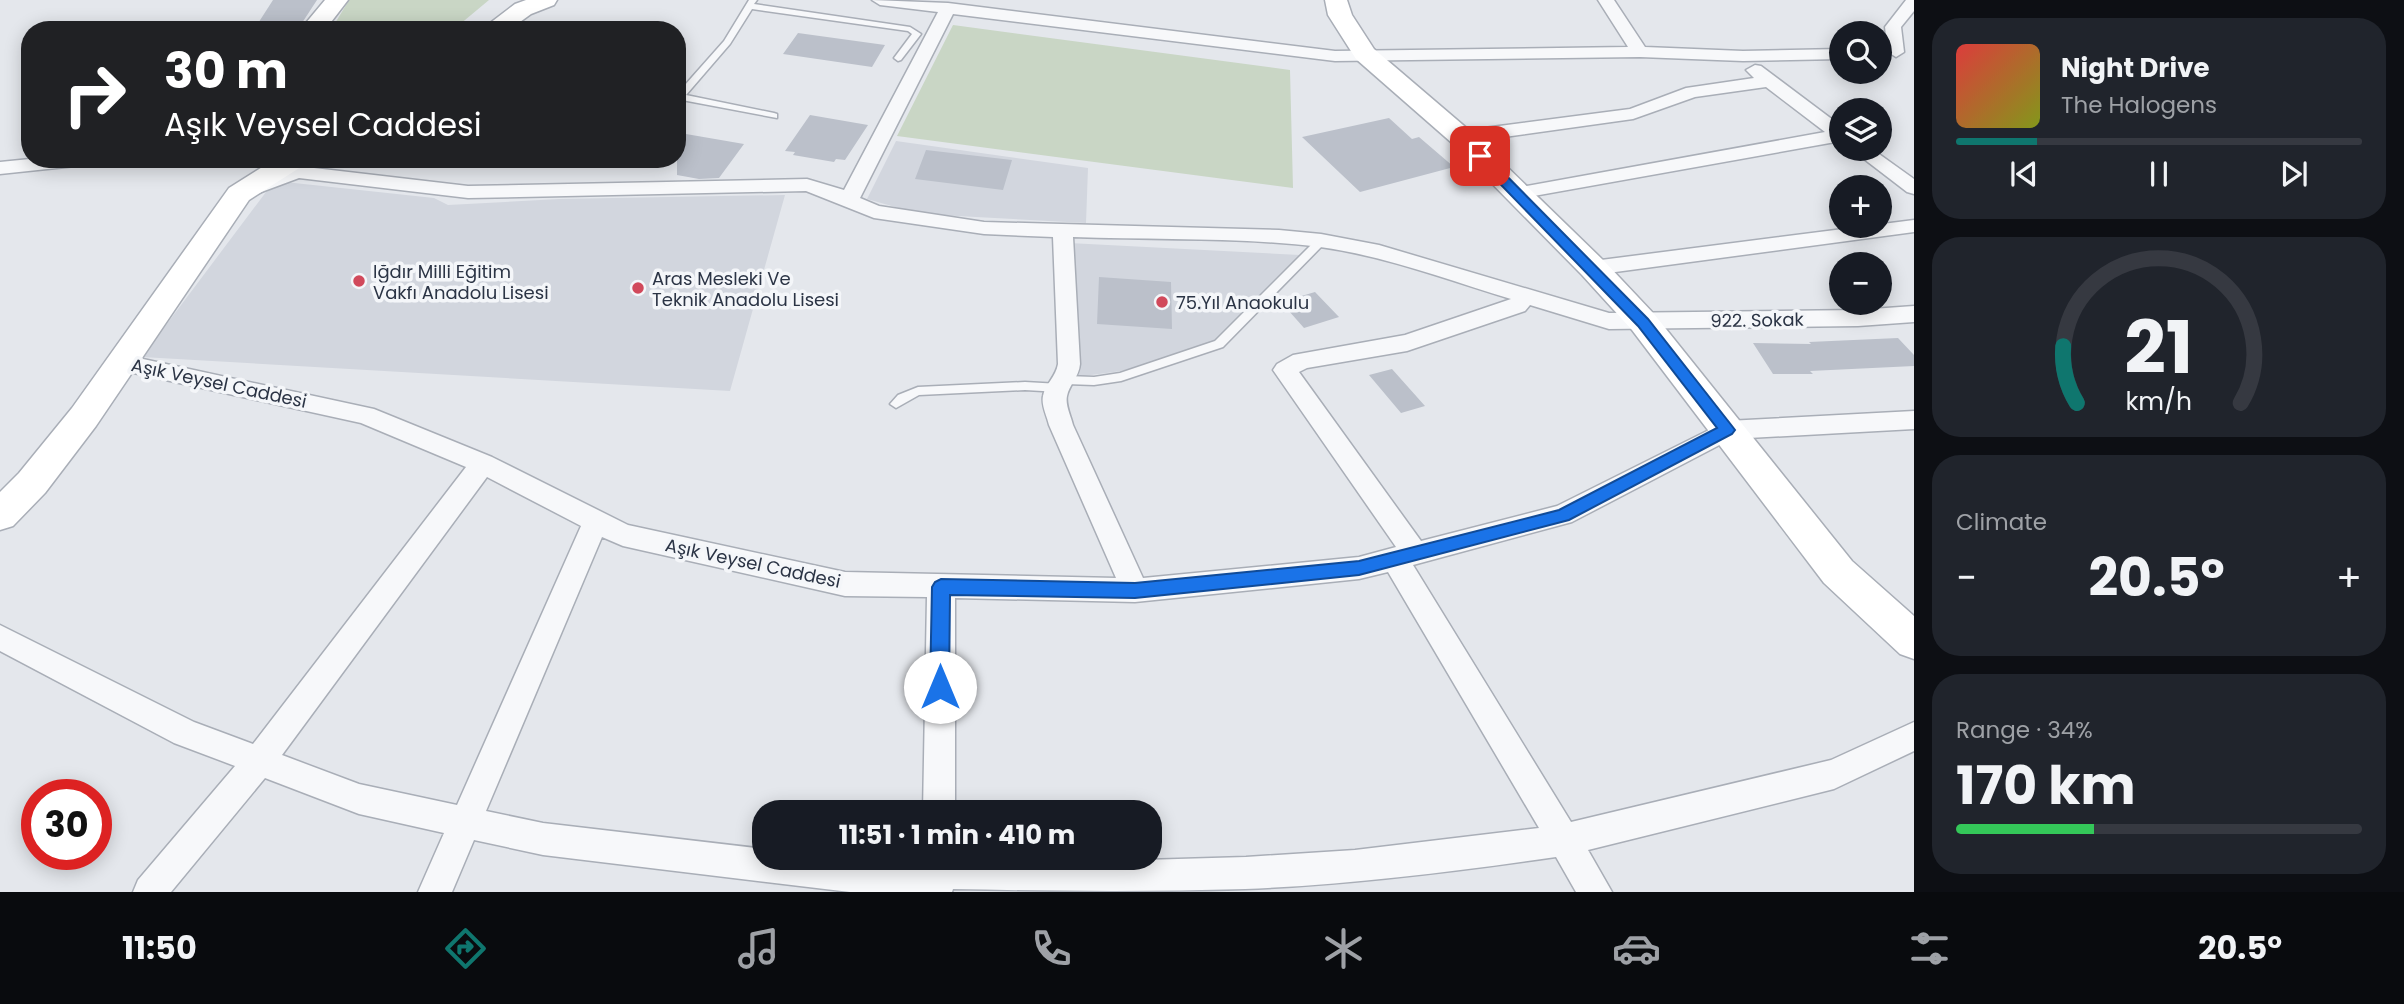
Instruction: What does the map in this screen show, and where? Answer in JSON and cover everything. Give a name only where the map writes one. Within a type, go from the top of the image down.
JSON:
[{"type":"street","points":[[320,21],[337,0]]},
{"type":"street","points":[[503,21],[523,4],[546,0]]},
{"type":"street","points":[[880,0],[1335,56],[1640,52],[1743,56],[1829,54]]},
{"type":"street","points":[[1336,0],[1340,15],[1365,54],[1461,137],[1593,268],[1643,322],[1838,572],[1914,641]]},
{"type":"street","points":[[1606,0],[1640,52]]},
{"type":"street","points":[[1897,52],[1893,27],[1914,0]]},
{"type":"street","points":[[849,200],[948,8]]},
{"type":"street","points":[[1743,56],[1768,81],[1829,126]]},
{"type":"street","points":[[1461,137],[1633,114],[1692,92],[1768,81]]},
{"type":"street","points":[[1517,193],[1733,156],[1829,136]]},
{"type":"street","points":[[1879,161],[1909,180]]},
{"type":"street","points":[[0,168],[21,166]]},
{"type":"street","points":[[239,194],[240,168]]},
{"type":"street","points":[[0,515],[32,483],[59,450],[239,194],[280,168]]},
{"type":"street","name":"922. Sokak","points":[[239,194],[296,172],[468,192],[807,185],[874,212],[984,228],[1279,237],[1321,241],[1410,261],[1609,321],[1858,318],[1914,314]]},
{"type":"street","points":[[1593,268],[1914,226]]},
{"type":"street","points":[[1063,232],[1069,364],[1063,384],[1054,400],[1061,425],[1135,590]]},
{"type":"street","points":[[1525,297],[1517,306],[1407,343],[1301,361],[1285,370],[1405,556],[1595,892]]},
{"type":"street","name":"Aşık Veysel Caddesi","points":[[120,362],[366,415],[483,464],[623,535],[845,584],[1135,590],[1359,568],[1563,515],[1727,430]]},
{"type":"street","points":[[1727,430],[1914,420]]},
{"type":"street","points":[[150,892],[259,761],[483,464]]},
{"type":"street","points":[[435,892],[596,521]]},
{"type":"street","points":[[939,800],[941,587]]},
{"type":"street","points":[[0,637],[185,733],[359,799],[543,839],[938,877],[1246,873],[1382,863],[1564,840],[1834,774],[1914,736]]},
{"type":"lane","points":[[686,90],[727,42],[751,3],[910,29],[917,34],[898,58]]},
{"type":"lane","points":[[686,99],[774,116]]},
{"type":"lane","points":[[896,404],[902,398],[919,391],[1063,384],[1121,377],[1219,344],[1321,241]]},
{"type":"shaded area","points":[[896,141],[1088,168],[1086,223],[920,214],[867,199]]},
{"type":"shaded area","points":[[285,182],[434,198],[448,205],[559,199],[785,195],[730,391],[142,357],[266,192]]},
{"type":"shaded area","name":"75.Yıl Anaokulu","points":[[1069,243],[1300,255],[1208,349],[1121,371],[1069,378]]},
{"type":"green space","points":[[349,0],[489,0],[464,21],[336,21]]},
{"type":"green space","points":[[953,25],[1290,70],[1293,188],[897,136]]},
{"type":"building","points":[[273,0],[317,0],[303,21],[260,21]]},
{"type":"building","points":[[798,33],[885,45],[872,67],[783,54]]},
{"type":"building","points":[[810,115],[868,125],[845,160],[836,159],[834,162],[793,155],[795,152],[785,151]]},
{"type":"building","points":[[1389,118],[1412,139],[1419,137],[1454,167],[1360,192],[1302,137]]},
{"type":"building","points":[[686,134],[744,144],[719,178],[699,179],[677,175],[677,168],[686,168]]},
{"type":"building","points":[[926,150],[1012,160],[1003,190],[915,179]]},
{"type":"building","points":[[1099,277],[1171,282],[1172,329],[1097,324]]},
{"type":"building","points":[[1315,292],[1339,317],[1304,328],[1281,302]]},
{"type":"building","points":[[1898,338],[1914,355],[1914,366],[1810,371],[1813,374],[1773,374],[1753,343],[1811,344],[1809,342]]},
{"type":"building","points":[[1392,369],[1425,406],[1401,413],[1369,375]]},
{"type":"place","name":"Iğdır Milli Eğitim Vakfı Anadolu Lisesi","points":[[359,281]]},
{"type":"place","name":"Aras Mesleki Ve Teknik Anadolu Lisesi","points":[[638,288]]},
{"type":"place","name":"75.Yıl Anaokulu","points":[[1162,302]]},
{"type":"route","points":[[940,687],[941,587],[1135,590],[1359,568],[1563,515],[1727,430],[1643,322],[1593,268],[1480,156]]}]
